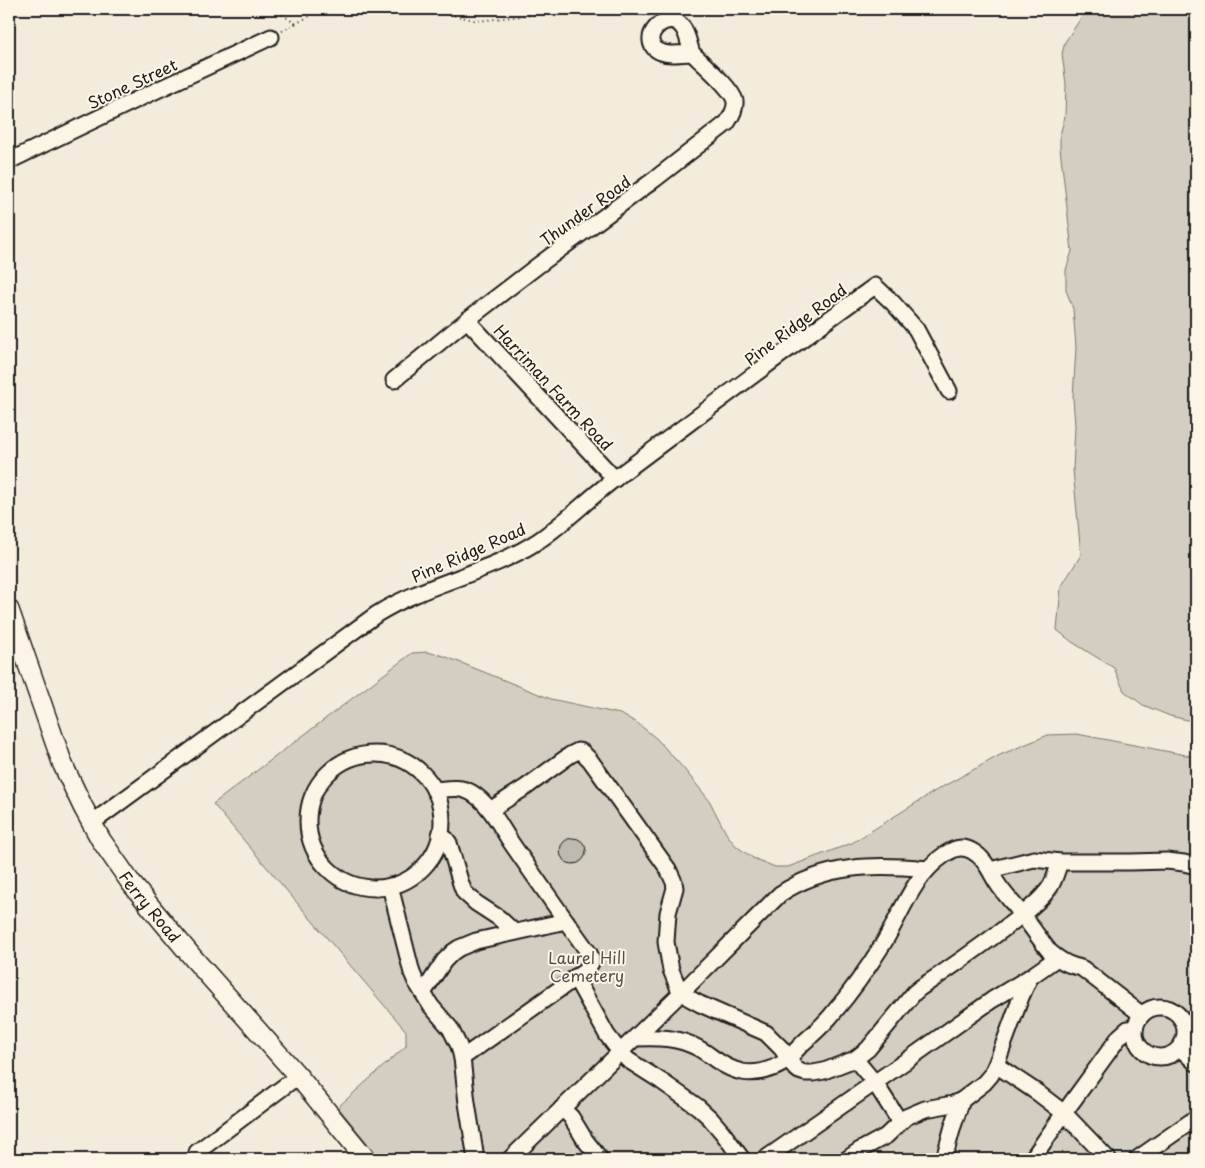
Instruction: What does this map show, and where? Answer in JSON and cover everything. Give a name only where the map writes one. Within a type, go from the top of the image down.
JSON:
[{"type":"main road","name":"Ferry Road","points":[[9,610],[63,765],[101,840],[126,876],[163,922],[298,1076],[366,1159]]},
{"type":"street","name":"Thunder Road","points":[[394,380],[467,320],[655,180],[727,123],[735,108],[735,100],[732,95],[727,87],[692,53],[682,26],[675,21],[665,21]]},
{"type":"street","points":[[665,21],[654,29],[651,35],[653,45],[661,52],[670,54],[692,53]]},
{"type":"street","name":"Stone Street","points":[[9,162],[271,37]]},
{"type":"street","name":"Pine Ridge Road","points":[[91,822],[377,614],[398,602],[495,563],[536,542],[615,479],[875,286],[916,329],[949,391]]},
{"type":"street","name":"Harriman Farm Road","points":[[467,320],[615,479]]},
{"type":"street","points":[[490,810],[570,755],[578,751],[586,755],[668,869],[674,882],[674,893],[668,913],[666,942],[671,970],[678,987],[682,992],[700,1004],[762,1031],[774,1039],[796,1070],[805,1073],[824,1071],[855,1059],[868,1049],[920,988],[976,950],[1022,915],[1041,897],[1050,888],[1060,862]]},
{"type":"street","points":[[367,754],[399,758],[409,763],[426,777],[434,790],[442,816],[440,835],[432,857],[425,866],[408,879],[390,886],[377,888],[356,885],[336,876],[321,861],[315,851],[311,841],[308,820],[311,799],[329,772],[342,763],[357,756],[367,754]]},
{"type":"street","points":[[434,790],[454,788],[467,790],[482,801],[591,958],[589,967],[462,1058]]},
{"type":"street","points":[[440,835],[449,843],[464,892],[476,903],[499,918],[514,932]]},
{"type":"street","points":[[635,1038],[659,1037],[679,1041],[699,1048],[727,1067],[744,1073],[775,1068],[788,1059],[833,1014],[854,987],[883,944],[912,888],[927,869],[951,850],[961,848],[974,852],[984,861],[998,883],[1050,952],[1057,958],[1074,966],[1080,966],[1104,985],[1139,1021]]},
{"type":"street","points":[[990,870],[1034,859],[1060,862],[1167,860],[1196,866]]},
{"type":"street","points":[[510,1159],[682,992],[775,898],[797,884],[848,868],[927,869]]},
{"type":"street","points":[[390,886],[412,973],[431,1006],[450,1028],[459,1046],[462,1058],[466,1103],[476,1159]]},
{"type":"street","points":[[423,993],[444,961],[453,952],[476,942],[566,921]]},
{"type":"street","points":[[765,1159],[992,1000],[1057,958]]},
{"type":"street","points":[[575,977],[607,1035],[620,1052],[628,1060],[698,1107],[722,1132],[742,1159]]},
{"type":"street","points":[[847,1159],[886,1136],[906,1117],[925,1109],[953,1104],[962,1100],[984,1083],[996,1065],[1030,977]]},
{"type":"street","points":[[1032,1159],[1120,1036],[1139,1021],[1148,1010],[1162,1007],[1176,1013],[1184,1025],[1186,1032],[1185,1040],[1175,1053],[1161,1058],[1153,1057],[1146,1054],[1137,1042],[1135,1035],[1139,1021]]},
{"type":"street","points":[[1180,1048],[1196,1063]]},
{"type":"street","points":[[855,1059],[875,1083],[900,1122]]},
{"type":"street","points":[[996,1065],[1064,1113],[1108,1159]]},
{"type":"street","points":[[197,1152],[298,1076]]},
{"type":"street","points":[[944,1159],[954,1120],[962,1100]]},
{"type":"street","points":[[562,1108],[571,1117],[585,1140],[600,1159]]},
{"type":"street","points":[[1137,1159],[1196,1118]]},
{"type":"path","points":[[274,9],[296,24]]},
{"type":"path","points":[[271,37],[321,10],[329,9]]},
{"type":"path","points":[[430,9],[477,20],[586,9]]},
{"type":"path","points":[[630,9],[665,21]]},
{"type":"green space","points":[[1087,9],[1196,9],[1196,722],[1170,716],[1143,705],[1124,691],[1114,668],[1072,642],[1057,630],[1061,587],[1081,555],[1073,470],[1075,426],[1073,398],[1076,347],[1073,309],[1066,290],[1066,270],[1072,251],[1060,148],[1060,135],[1065,116],[1066,84],[1062,54],[1065,42]]},
{"type":"green space","name":"Laurel Hill Cemetery","points":[[427,652],[444,656],[551,699],[620,714],[636,722],[657,739],[709,800],[726,833],[736,846],[753,858],[775,867],[788,867],[852,843],[935,791],[1000,755],[1048,735],[1077,734],[1196,757],[1196,1159],[380,1159],[338,1107],[406,1046],[406,1031],[213,804],[412,653]]},
{"type":"building","points":[[573,838],[582,842],[586,851],[582,860],[573,864],[564,860],[560,851],[564,842]]}]
